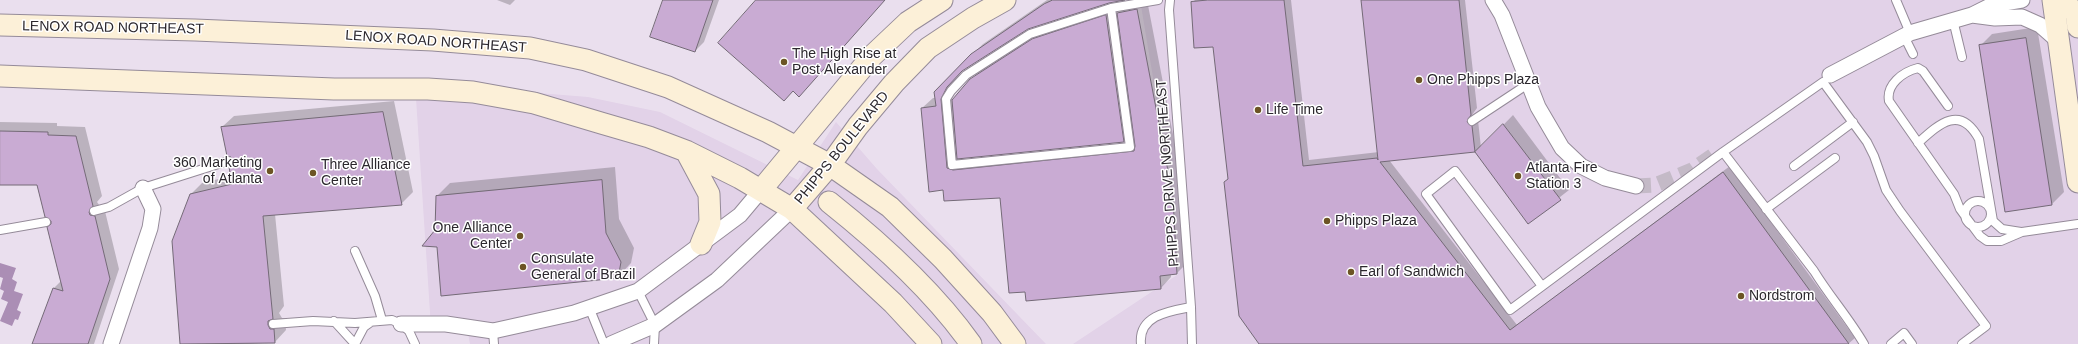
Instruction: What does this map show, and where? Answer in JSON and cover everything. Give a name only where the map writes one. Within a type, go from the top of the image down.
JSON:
[{"type":"main road","points":[[761,190],[872,56],[908,22],[942,0]]},
{"type":"main road","name":"PHIPPS BOULEVARD","points":[[792,209],[830,165],[858,126],[894,83],[928,48],[973,18],[1005,0]]},
{"type":"main road","points":[[2053,0],[2057,40],[2078,182]]},
{"type":"main road","points":[[2058,0],[2076,12],[2078,27]]},
{"type":"main road","name":"LENOX ROAD NORTHEAST","points":[[0,25],[335,35],[463,42],[530,48],[586,60],[668,87],[797,146],[830,165],[890,207],[944,259],[1016,344]]},
{"type":"main road","points":[[0,76],[334,89],[428,89],[473,92],[534,104],[649,136],[686,151],[761,190],[792,209],[893,303],[932,344]]},
{"type":"main road","points":[[686,151],[709,194],[710,222],[701,244]]},
{"type":"main road","points":[[829,202],[830,165]]},
{"type":"main road","points":[[792,209],[829,202],[860,227],[891,256],[929,294],[971,344]]},
{"type":"street","points":[[1494,0],[1502,15],[1538,107],[1562,148],[1581,166],[1605,178],[1636,186]]},
{"type":"street","points":[[1830,75],[1907,35],[1972,14],[1992,5],[2022,0]]},
{"type":"street","points":[[1972,14],[1995,18],[2022,17],[2040,25],[2057,40]]},
{"type":"street","points":[[111,344],[150,228],[153,209],[143,188]]},
{"type":"street","points":[[401,324],[446,324],[494,338],[638,290],[740,215],[761,190]]},
{"type":"street","points":[[611,344],[655,325],[717,280],[792,209]]},
{"type":"lane","points":[[1111,8],[1130,147],[952,165],[946,99],[951,90],[966,75],[1030,34],[1111,8],[1158,0]]},
{"type":"lane","name":"PHIPPS DRIVE NORTHEAST","points":[[1170,0],[1169,10],[1191,307],[1192,344]]},
{"type":"lane","points":[[1896,0],[1913,54]]},
{"type":"lane","points":[[1953,20],[1962,57]]},
{"type":"lane","points":[[1948,106],[1923,71],[1918,68],[1899,78],[1890,86],[1888,95],[1889,102],[1954,194],[1960,209],[1980,236],[1987,241],[2001,241],[2022,232],[2078,224]]},
{"type":"lane","points":[[1542,286],[1455,171],[1426,194],[1510,310],[1723,152],[1824,82],[1872,151],[1886,190],[1986,326],[1962,344]]},
{"type":"lane","points":[[1472,121],[1528,84]]},
{"type":"lane","points":[[1918,143],[1942,122],[1953,120],[1965,121],[1974,128],[1979,139],[1993,221],[2002,229],[2022,232]]},
{"type":"lane","points":[[1794,166],[1853,122]]},
{"type":"lane","points":[[1723,152],[1810,265],[1826,291],[1851,321],[1864,344]]},
{"type":"lane","points":[[1766,209],[1835,158]]},
{"type":"lane","points":[[94,211],[109,207],[143,188],[228,161]]},
{"type":"lane","points":[[1954,194],[1968,201],[1976,201],[1984,202],[1991,213],[1989,221],[1982,226],[1974,226],[1966,217],[1967,208],[1976,201],[1981,197],[1986,181]]},
{"type":"lane","points":[[0,230],[46,222]]},
{"type":"lane","points":[[355,251],[375,296],[382,320]]},
{"type":"lane","points":[[638,290],[655,325],[654,344]]},
{"type":"lane","points":[[589,307],[604,344]]},
{"type":"lane","points":[[1141,344],[1141,338],[1145,326],[1154,316],[1169,311],[1191,307]]},
{"type":"lane","points":[[273,324],[334,322],[355,323],[392,320],[401,324],[409,331],[415,344]]},
{"type":"lane","points":[[334,322],[355,344],[364,328],[372,322]]},
{"type":"lane","points":[[1891,344],[1904,333],[1912,344]]},
{"type":"shaded area","points":[[1140,0],[2078,0],[2078,344],[1073,344],[1177,275],[1180,263],[1173,197]]},
{"type":"shaded area","points":[[415,83],[588,97],[660,112],[798,180],[836,122],[877,169],[1046,344],[470,344],[466,323],[431,328]]},
{"type":"shaded area","points":[[0,263],[16,268],[12,279],[17,282],[14,291],[23,294],[17,310],[21,312],[18,320],[15,319],[12,326],[0,321],[8,302],[1,299],[4,291],[0,289],[3,278],[0,277]]},
{"type":"building","points":[[663,0],[713,0],[695,52],[650,37]]},
{"type":"building","name":"The High Rise at Post Alexander","points":[[756,0],[885,0],[799,97],[793,91],[784,101],[718,43]]},
{"type":"building","points":[[1053,0],[1125,0],[1109,3],[1028,29],[962,71],[947,87],[941,99],[947,168],[953,170],[1134,151],[1135,146],[1117,13],[1137,9],[1173,197],[1177,274],[1160,276],[1161,289],[1026,301],[1025,292],[1009,293],[1000,198],[944,201],[943,190],[929,192],[921,108],[936,106],[934,92],[971,54],[1044,4]]},
{"type":"building","name":"Phipps Plaza","points":[[1208,0],[1284,0],[1303,166],[1377,158],[1378,160],[1361,0],[1459,0],[1471,115],[1467,122],[1472,126],[1475,152],[1380,162],[1510,330],[1723,172],[1849,344],[1259,344],[1239,316],[1224,182],[1228,179],[1213,47],[1194,48],[1191,2]]},
{"type":"building","points":[[1106,15],[1124,142],[957,159],[952,100],[970,79],[1032,39]]},
{"type":"building","points":[[2026,38],[2052,205],[2005,212],[1979,45]]},
{"type":"building","points":[[383,112],[402,205],[263,216],[273,319],[268,321],[268,325],[270,329],[274,329],[275,343],[180,344],[172,241],[190,194],[232,184],[229,167],[233,160],[231,157],[227,156],[221,127]]},
{"type":"building","name":"Atlanta Fire Station 3","points":[[1503,124],[1561,200],[1528,224],[1475,152]]},
{"type":"building","points":[[0,131],[48,132],[48,135],[76,136],[93,206],[89,212],[90,215],[95,216],[110,279],[88,344],[32,344],[53,288],[63,291],[47,227],[51,224],[51,221],[45,217],[37,185],[0,185]]},
{"type":"building","name":"One Alliance Center","points":[[602,180],[606,233],[621,262],[618,278],[441,296],[437,247],[422,246],[435,230],[436,196]]},
{"type":"tunnel","points":[[1636,186],[1655,185],[1692,170],[1715,154]]},
{"type":"place","name":"The High Rise at Post Alexander","points":[[784,62]]},
{"type":"place","name":"One Phipps Plaza","points":[[1419,80]]},
{"type":"place","name":"Life Time","points":[[1258,110]]},
{"type":"place","name":"360 Marketing of Atlanta","points":[[270,171]]},
{"type":"place","name":"Three Alliance Center","points":[[313,173]]},
{"type":"place","name":"Atlanta Fire Station 3","points":[[1518,176]]},
{"type":"place","name":"Phipps Plaza","points":[[1327,221]]},
{"type":"place","name":"One Alliance Center","points":[[520,236]]},
{"type":"place","name":"Consulate General of Brazil","points":[[523,267]]},
{"type":"place","name":"Earl of Sandwich","points":[[1351,272]]},
{"type":"place","name":"Nordstrom","points":[[1741,296]]}]
